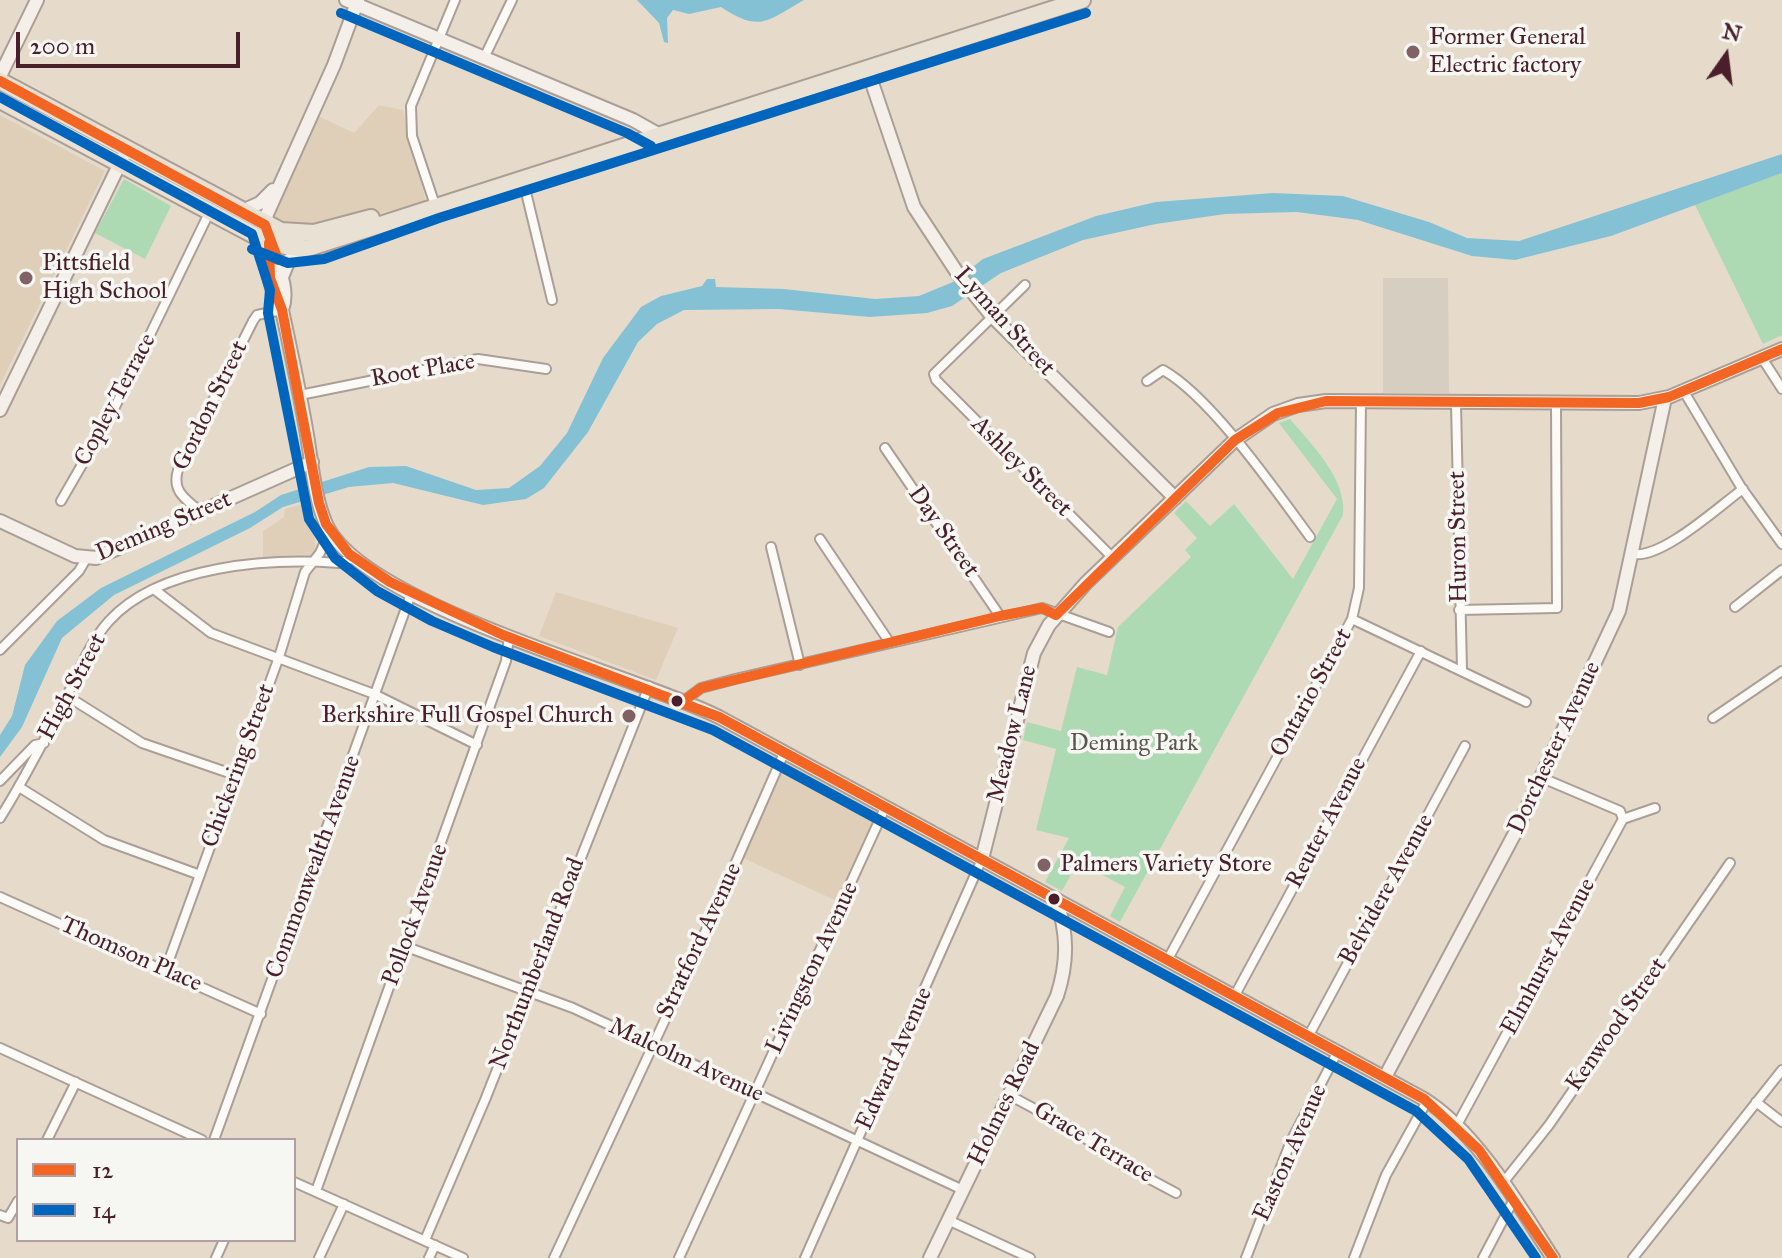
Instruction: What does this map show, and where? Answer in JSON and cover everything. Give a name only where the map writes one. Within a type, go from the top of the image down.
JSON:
[{"type":"highway","points":[[0,100],[125,155],[265,225],[287,233],[314,233],[435,205],[523,180],[658,134],[1082,0]]},
{"type":"highway","points":[[0,78],[210,211],[269,243],[305,249],[435,205]]},
{"type":"street","points":[[0,78],[37,0]]},
{"type":"street","points":[[435,205],[409,124],[415,90],[455,0]]},
{"type":"street","points":[[484,58],[512,0]]},
{"type":"street","points":[[658,134],[633,120],[353,1],[334,65],[277,185],[265,225],[276,302],[282,310],[319,504],[329,532],[353,558],[411,594],[509,636],[685,700],[1339,1050],[1427,1101],[1457,1125],[1553,1258]]},
{"type":"street","name":"Lyman Street","points":[[867,68],[914,207],[973,295],[1175,498]]},
{"type":"street","points":[[0,410],[125,155]]},
{"type":"street","points":[[523,180],[552,300]]},
{"type":"street","points":[[242,211],[260,203],[277,185]]},
{"type":"street","name":"Copley Terrace","points":[[61,501],[113,411],[210,211]]},
{"type":"street","points":[[269,243],[276,252],[285,302],[282,310]]},
{"type":"street","points":[[281,280],[289,260],[305,249]]},
{"type":"street","points":[[991,315],[1025,285]]},
{"type":"street","name":"Gordon Street","points":[[202,513],[178,492],[175,484],[178,470],[253,321],[257,315],[282,310]]},
{"type":"street","name":"Ashley Street","points":[[991,315],[935,374],[936,380],[1112,557]]},
{"type":"street","name":"Meadow Lane","points":[[982,859],[1034,653],[1056,615],[1235,440],[1261,420],[1292,407],[1326,401],[1639,403],[1665,398],[1782,349]]},
{"type":"street","points":[[1762,358],[1782,389]]},
{"type":"street","name":"Root Place","points":[[300,395],[478,359],[546,369]]},
{"type":"street","points":[[1147,381],[1159,371],[1168,373],[1235,440],[1310,537]]},
{"type":"street","points":[[1683,390],[1743,489],[1782,544]]},
{"type":"street","name":"Dorchester Avenue","points":[[1385,1077],[1509,845],[1619,611],[1665,398]]},
{"type":"street","name":"Ontario Street","points":[[1168,959],[1352,619],[1359,588],[1361,402]]},
{"type":"street","name":"Huron Street","points":[[1456,404],[1462,670]]},
{"type":"street","points":[[1459,610],[1557,608],[1556,404]]},
{"type":"street","name":"Day Street","points":[[885,448],[1000,616]]},
{"type":"street","name":"Deming Street","points":[[0,650],[79,571],[86,559],[111,554],[313,468]]},
{"type":"street","points":[[1633,554],[1643,556],[1663,546],[1743,489]]},
{"type":"street","points":[[0,521],[86,559]]},
{"type":"street","points":[[313,561],[329,532]]},
{"type":"street","points":[[820,539],[890,643]]},
{"type":"street","points":[[771,547],[800,665]]},
{"type":"street","name":"High Street","points":[[0,818],[44,743],[93,642],[110,620],[155,590],[213,567],[313,561],[339,563],[353,558]]},
{"type":"street","name":"Chickering Street","points":[[165,971],[279,657],[304,573],[313,561]]},
{"type":"street","points":[[1735,607],[1782,570]]},
{"type":"street","points":[[155,590],[203,629],[374,694],[477,745]]},
{"type":"street","name":"Commonwealth Avenue","points":[[215,1138],[411,594]]},
{"type":"street","points":[[685,700],[701,688],[1042,608],[1109,632]]},
{"type":"street","points":[[1352,619],[1526,702]]},
{"type":"street","name":"Pollock Avenue","points":[[316,1191],[477,745],[506,661],[509,636]]},
{"type":"street","name":"Reuter Avenue","points":[[1235,995],[1421,651]]},
{"type":"street","points":[[1713,718],[1782,671]]},
{"type":"street","name":"Northumberland Road","points":[[425,1240],[649,686]]},
{"type":"street","points":[[67,696],[142,743],[235,775]]},
{"type":"street","points":[[0,781],[35,745],[44,743]]},
{"type":"street","name":"Belvidere Avenue","points":[[1309,1035],[1465,746]]},
{"type":"street","name":"Stratford Avenue","points":[[554,1258],[784,753]]},
{"type":"street","points":[[1539,777],[1620,811],[1623,819],[1655,808]]},
{"type":"street","points":[[19,787],[104,840],[200,875]]},
{"type":"street","name":"Livingston Avenue","points":[[679,1258],[885,808]]},
{"type":"street","name":"Elmhurst Avenue","points":[[1457,1125],[1623,819]]},
{"type":"street","name":"Edward Avenue","points":[[805,1258],[982,859]]},
{"type":"street","name":"Kenwood Street","points":[[1502,1185],[1549,1125],[1730,863]]},
{"type":"street","name":"Thomson Place","points":[[0,897],[261,1014]]},
{"type":"street","name":"Holmes Road","points":[[930,1258],[1057,996],[1065,970],[1066,946],[1063,917],[1056,899]]},
{"type":"street","name":"Holmes Road","points":[[1066,946],[1071,928],[1088,917]]},
{"type":"street","name":"Malcolm Avenue","points":[[404,946],[527,991],[963,1190]]},
{"type":"street","points":[[0,1048],[198,1138]]},
{"type":"street","name":"Easton Avenue","points":[[1246,1258],[1291,1141],[1339,1050]]},
{"type":"street","points":[[1633,1258],[1782,1070]]},
{"type":"street","points":[[48,1138],[76,1082]]},
{"type":"street","name":"Grace Terrace","points":[[1009,1095],[1074,1130],[1120,1163],[1176,1193]]},
{"type":"street","points":[[1354,1258],[1386,1175],[1427,1101]]},
{"type":"street","points":[[1756,1102],[1782,1122]]},
{"type":"street","points":[[296,1183],[463,1258]]},
{"type":"street","points":[[1483,1258],[1513,1201]]},
{"type":"street","points":[[319,1258],[344,1204]]},
{"type":"street","points":[[948,1220],[1030,1258]]},
{"type":"street","points":[[429,1258],[435,1245]]},
{"type":"shaded area","points":[[379,105],[403,110],[426,202],[308,230],[281,228],[269,219],[314,114],[354,133]]},
{"type":"shaded area","name":"Pittsfield High School","points":[[0,115],[105,171],[0,385]]},
{"type":"shaded area","points":[[1383,278],[1448,278],[1449,393],[1383,393]]},
{"type":"shaded area","points":[[309,502],[316,549],[311,557],[263,559],[263,531],[284,517],[285,509]]},
{"type":"shaded area","points":[[556,592],[678,628],[656,680],[539,636]]},
{"type":"shaded area","points":[[786,760],[880,810],[839,902],[743,858]]},
{"type":"green space","points":[[1782,173],[1782,335],[1763,344],[1695,205]]},
{"type":"green space","points":[[124,179],[171,206],[145,259],[95,233]]},
{"type":"green space","name":"Deming Park","points":[[1290,419],[1334,476],[1340,488],[1343,515],[1120,922],[1110,916],[1125,887],[1078,862],[1062,891],[1045,882],[1069,838],[1036,830],[1056,749],[1023,740],[1027,722],[1061,731],[1077,667],[1107,675],[1118,627],[1191,557],[1185,550],[1197,538],[1174,513],[1186,501],[1210,526],[1234,504],[1293,579],[1337,499],[1279,423]]},
{"type":"water","points":[[637,0],[804,0],[781,14],[755,22],[721,7],[689,14],[673,10],[667,18],[668,43],[664,42],[659,23]]},
{"type":"water","points":[[1782,154],[1782,173],[1611,236],[1515,260],[1472,256],[1358,220],[1297,212],[1225,214],[1156,224],[1083,240],[1001,273],[952,306],[927,313],[870,317],[779,309],[684,310],[657,324],[638,342],[588,432],[544,488],[526,499],[483,505],[393,483],[349,487],[283,507],[250,528],[114,595],[62,638],[22,727],[0,757],[0,735],[12,716],[25,665],[57,621],[101,588],[255,512],[281,495],[369,467],[406,466],[476,490],[509,488],[540,466],[567,433],[603,358],[641,307],[661,296],[702,286],[707,279],[715,279],[716,287],[784,289],[875,299],[919,296],[953,282],[983,259],[1096,216],[1156,202],[1273,193],[1343,196],[1429,222],[1467,238],[1519,241]]},
{"type":"transit line","name":"14","points":[[341,13],[627,133],[651,146]]},
{"type":"transit line","name":"14","points":[[252,249],[288,263],[324,259],[439,218],[1086,13]]},
{"type":"transit line","name":"12","points":[[0,81],[265,225],[278,260]]},
{"type":"transit line","name":"14","points":[[0,97],[252,234],[270,290],[268,313],[309,519],[335,558],[377,591],[432,621],[493,647],[713,730],[1416,1111],[1468,1159],[1536,1258]]},
{"type":"transit line","name":"12","points":[[269,243],[270,278],[282,310],[319,503],[326,524],[349,554],[390,582],[503,635],[719,717],[1424,1099],[1479,1150],[1553,1258]]},
{"type":"transit line","name":"12","points":[[685,700],[701,688],[1000,616],[1042,608],[1056,615],[1235,440],[1278,413],[1326,401],[1639,403],[1669,397],[1782,349]]},
{"type":"place","name":"Former General Electric factory","points":[[1413,52]]},
{"type":"place","name":"Pittsfield High School","points":[[26,278]]},
{"type":"place","name":"Berkshire Full Gospel Church","points":[[629,716]]},
{"type":"place","name":"Palmers Variety Store","points":[[1044,865]]}]
